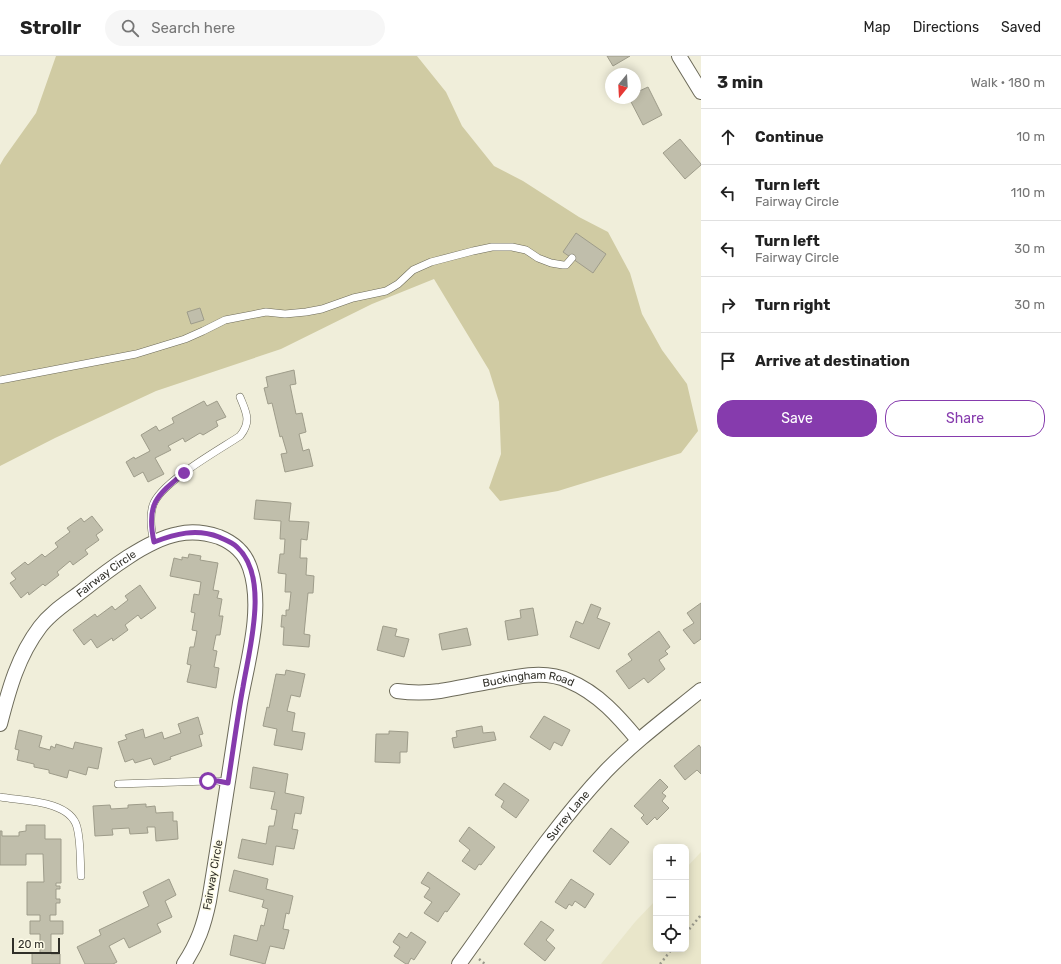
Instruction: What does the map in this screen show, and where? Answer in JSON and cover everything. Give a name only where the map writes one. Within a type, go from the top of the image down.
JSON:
[{"type":"street","points":[[679,56],[701,92]]},
{"type":"street","name":"Fairway Circle","points":[[0,724],[8,692],[31,639],[41,625],[54,612],[92,582],[154,542],[179,534],[203,533],[227,540],[237,547],[244,556],[250,567],[253,578],[254,621],[252,639],[206,914],[198,940],[184,964]]},
{"type":"street","name":"Buckingham Road","points":[[397,691],[440,691],[523,676],[556,676],[569,680],[595,696],[611,710],[638,740]]},
{"type":"street","name":"Surrey Lane","points":[[459,964],[561,823],[598,780],[638,740],[701,690]]},
{"type":"lane","points":[[0,380],[136,354],[185,339],[225,320],[266,312],[285,314],[322,309],[342,301],[386,291],[398,284],[413,270],[431,262],[473,250],[492,247],[512,247],[526,250],[538,258],[562,265],[566,265],[572,258]]},
{"type":"lane","points":[[154,542],[151,529],[151,516],[154,504],[160,494],[184,473],[240,436],[245,430],[247,414],[240,397]]},
{"type":"lane","points":[[118,784],[208,781],[228,783]]},
{"type":"lane","points":[[0,797],[48,804],[67,812],[73,818],[77,826],[81,876]]},
{"type":"path","points":[[689,929],[701,915]]},
{"type":"path","points":[[660,964],[670,952]]},
{"type":"shaded area","points":[[56,56],[417,56],[446,92],[462,126],[494,166],[523,181],[579,217],[608,232],[630,273],[642,314],[662,350],[687,384],[698,431],[681,453],[558,491],[500,501],[489,488],[501,454],[499,402],[489,370],[434,279],[372,304],[281,349],[156,391],[55,438],[0,466],[0,165],[36,113]]},
{"type":"shaded area","points":[[701,852],[701,964],[601,964],[635,922],[653,903],[653,952],[689,952],[689,865]]},
{"type":"building","points":[[607,56],[630,56],[613,66]]},
{"type":"building","points":[[648,87],[662,115],[643,125],[632,104],[641,104],[641,90]]},
{"type":"building","points":[[680,139],[701,164],[685,179],[663,153]]},
{"type":"building","points":[[576,233],[606,254],[593,273],[563,252]]},
{"type":"building","points":[[200,308],[204,320],[191,324],[187,312]]},
{"type":"building","points":[[294,370],[296,384],[290,385],[296,414],[302,413],[306,432],[299,434],[303,451],[309,449],[313,466],[285,472],[281,454],[287,453],[282,436],[280,437],[272,403],[268,404],[264,388],[268,387],[266,377]]},
{"type":"building","points":[[204,401],[207,406],[217,401],[226,417],[216,421],[218,426],[203,435],[200,433],[185,442],[183,438],[168,446],[171,450],[155,458],[164,474],[148,482],[143,472],[134,477],[126,462],[134,457],[135,459],[150,451],[141,435],[156,426],[159,431],[174,423],[172,418]]},
{"type":"building","points":[[256,500],[291,503],[289,521],[309,522],[307,540],[301,539],[300,558],[307,558],[306,575],[314,576],[313,593],[308,593],[304,634],[310,635],[309,647],[283,645],[284,627],[281,627],[282,615],[286,616],[286,610],[289,610],[291,592],[285,592],[286,574],[278,573],[280,554],[284,554],[285,539],[280,539],[281,521],[254,519]]},
{"type":"building","points":[[92,516],[103,530],[96,535],[99,540],[85,550],[88,554],[73,565],[70,561],[57,572],[59,575],[45,586],[43,584],[29,595],[28,592],[21,598],[10,583],[16,579],[11,573],[25,562],[28,565],[42,554],[45,557],[58,547],[55,543],[70,532],[67,528],[81,518],[84,522]]},
{"type":"building","points":[[189,554],[201,556],[200,560],[218,563],[213,590],[219,591],[217,598],[222,599],[219,616],[223,616],[220,635],[216,635],[213,650],[217,651],[214,667],[219,668],[216,688],[187,682],[191,665],[187,664],[190,647],[194,647],[197,631],[192,630],[195,613],[191,612],[194,594],[199,595],[201,582],[170,576],[174,558],[182,560],[182,557],[188,558]]},
{"type":"building","points":[[140,585],[156,608],[141,619],[138,615],[125,625],[128,630],[113,641],[112,638],[97,648],[91,639],[84,645],[73,630],[95,614],[97,617],[112,606],[115,610],[128,600],[125,596]]},
{"type":"building","points":[[701,603],[701,639],[694,644],[683,630],[694,623],[687,613]]},
{"type":"building","points":[[591,604],[601,608],[597,618],[610,623],[599,649],[570,637],[576,621],[583,624]]},
{"type":"building","points":[[533,608],[538,635],[508,640],[505,621],[521,618],[520,610]]},
{"type":"building","points":[[383,626],[397,629],[395,636],[409,639],[404,657],[377,650]]},
{"type":"building","points":[[467,628],[471,645],[442,650],[439,634]]},
{"type":"building","points":[[659,631],[670,647],[665,651],[668,654],[659,660],[665,669],[648,683],[644,678],[629,689],[616,671],[632,660],[628,654]]},
{"type":"building","points":[[286,670],[305,674],[300,697],[291,695],[287,711],[295,713],[292,731],[305,733],[302,750],[274,745],[277,729],[263,726],[267,707],[269,708],[276,674],[285,675]]},
{"type":"building","points":[[544,716],[570,730],[562,746],[554,742],[550,750],[530,737]]},
{"type":"building","points":[[198,717],[203,734],[199,735],[202,746],[170,757],[171,759],[154,765],[151,758],[135,763],[133,759],[125,762],[118,742],[127,739],[125,735],[143,729],[145,738],[162,732],[164,739],[181,733],[178,724]]},
{"type":"building","points":[[482,726],[483,733],[494,732],[496,740],[454,748],[452,738],[457,737],[456,731]]},
{"type":"building","points":[[19,730],[42,736],[39,747],[50,750],[51,746],[55,748],[56,744],[73,749],[75,742],[102,748],[98,769],[88,767],[86,775],[69,770],[67,778],[49,773],[49,770],[34,767],[34,764],[17,760],[19,750],[15,749]]},
{"type":"building","points":[[389,731],[408,732],[407,752],[400,752],[400,763],[375,762],[376,734],[389,734]]},
{"type":"building","points":[[699,745],[701,748],[701,774],[697,770],[685,780],[674,766]]},
{"type":"building","points":[[253,767],[288,774],[285,793],[304,797],[301,814],[295,813],[292,829],[298,830],[294,849],[276,846],[273,865],[238,858],[242,839],[266,844],[269,826],[274,826],[277,810],[271,809],[275,792],[250,788]]},
{"type":"building","points":[[660,779],[668,787],[662,793],[666,796],[662,801],[669,808],[657,820],[655,817],[647,825],[641,818],[644,815],[634,806]]},
{"type":"building","points":[[504,783],[529,800],[516,818],[501,807],[504,801],[495,795]]},
{"type":"building","points":[[146,804],[146,807],[155,806],[156,813],[173,812],[173,821],[177,821],[178,839],[156,841],[155,827],[147,827],[148,833],[130,834],[129,828],[112,829],[113,835],[95,836],[93,806],[110,805],[111,809],[128,808],[128,805]]},
{"type":"building","points":[[26,825],[45,825],[45,839],[61,839],[61,883],[56,883],[56,886],[60,886],[60,889],[56,889],[56,899],[60,899],[60,903],[56,903],[56,915],[50,915],[50,921],[63,921],[63,934],[51,934],[51,954],[60,954],[60,964],[32,964],[32,953],[40,953],[40,934],[30,934],[30,921],[40,921],[40,915],[27,915],[27,882],[44,882],[43,854],[26,854],[26,865],[0,865],[0,831],[2,831],[2,836],[19,836],[19,832],[26,831]]},
{"type":"building","points":[[469,827],[495,847],[481,865],[479,864],[475,870],[462,861],[470,850],[459,841]]},
{"type":"building","points":[[611,828],[629,842],[610,865],[593,851]]},
{"type":"building","points":[[234,870],[268,879],[266,889],[293,896],[289,914],[286,913],[283,929],[289,930],[284,949],[270,946],[265,964],[230,955],[234,935],[257,941],[261,925],[264,926],[268,909],[262,907],[264,900],[229,891]]},
{"type":"building","points":[[428,872],[460,894],[447,912],[445,911],[438,922],[424,913],[432,902],[424,897],[430,888],[421,883]]},
{"type":"building","points":[[169,879],[176,895],[165,901],[172,917],[157,924],[161,932],[129,948],[124,938],[109,946],[117,962],[113,964],[85,964],[77,947],[101,935],[99,930],[149,906],[143,892]]},
{"type":"building","points":[[571,879],[594,894],[585,908],[575,901],[572,906],[569,904],[566,909],[555,902]]},
{"type":"building","points":[[541,921],[554,930],[546,940],[555,948],[545,961],[524,944]]},
{"type":"building","points":[[411,932],[426,942],[414,960],[411,958],[408,964],[406,964],[394,956],[400,947],[393,942],[399,933],[407,938]]},
{"type":"route","points":[[184,473],[160,494],[154,504],[151,516],[151,529],[154,542],[179,534],[190,533],[203,533],[227,540],[237,547],[244,556],[250,567],[253,578],[255,606],[252,639],[228,783],[208,781]]}]
